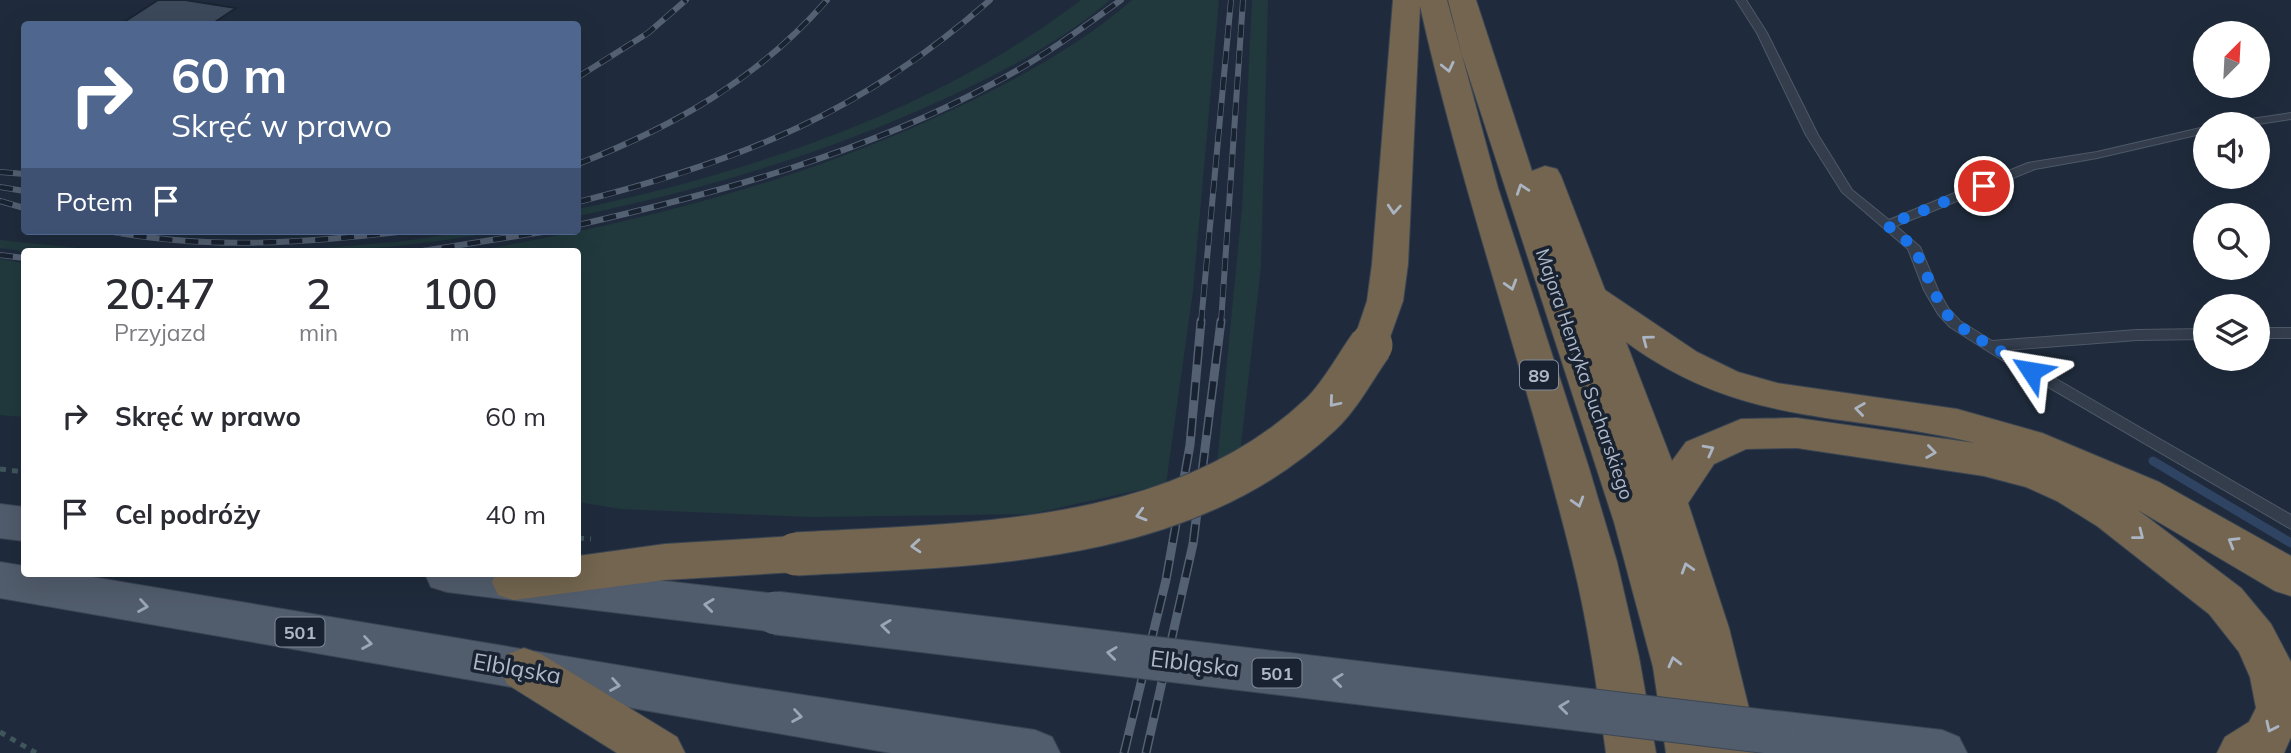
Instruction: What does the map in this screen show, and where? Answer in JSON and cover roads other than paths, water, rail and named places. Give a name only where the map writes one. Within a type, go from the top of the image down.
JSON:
[{"type":"highway","points":[[581,573],[665,562],[951,544],[1084,529],[1146,514],[1208,493],[1240,477],[1306,432],[1334,404],[1356,374],[1371,345],[1385,301],[1390,264],[1407,0]]},
{"type":"highway","name":"Majora Henryka Sucharskiego","points":[[1433,0],[1461,124],[1583,518],[1611,634],[1631,753]]},
{"type":"highway","name":"Majora Henryka Sucharskiego","points":[[1462,0],[1477,55],[1635,522],[1676,667],[1691,753]]},
{"type":"highway","points":[[1477,55],[1515,95],[1666,501],[1706,628],[1735,753]]},
{"type":"highway","points":[[1589,296],[1660,350],[1704,373],[1748,390],[1796,400],[1927,418],[1987,431],[2058,455],[2125,484],[2205,525],[2291,578]]},
{"type":"highway","points":[[1666,501],[1700,453],[1741,434],[1797,433],[1984,460],[2036,474],[2072,489],[2112,514],[2225,601],[2255,638],[2274,676],[2280,709],[2266,738],[2242,753]]},
{"type":"highway","points":[[514,582],[553,577]]},
{"type":"highway","points":[[524,669],[660,753]]},
{"type":"main road","points":[[0,522],[21,524]]},
{"type":"main road","name":"Elbląska","points":[[472,577],[1942,753]]},
{"type":"main road","name":"Elbląska","points":[[0,580],[730,706],[1035,753]]},
{"type":"lane","points":[[1741,0],[1762,33],[1812,135],[1848,192],[1914,247],[1943,311],[1972,336],[2291,523]]},
{"type":"lane","points":[[2270,120],[2291,117]]},
{"type":"lane","points":[[1887,225],[2032,166],[2097,155],[2193,133]]},
{"type":"lane","points":[[2270,333],[2291,333]]},
{"type":"lane","points":[[1993,346],[2137,335],[2193,334]]},
{"type":"waterway","points":[[2153,461],[2291,543]]},
{"type":"railway","points":[[581,75],[648,33],[686,0]]},
{"type":"railway","points":[[581,163],[648,133],[713,97],[773,54],[827,0]]},
{"type":"railway","points":[[581,201],[693,169],[797,128],[846,103],[895,73],[990,0]]},
{"type":"railway","points":[[581,224],[739,184],[792,168],[896,130],[1012,73],[1121,0]]},
{"type":"railway","points":[[1201,323],[1231,0]]},
{"type":"railway","points":[[1221,323],[1243,0]]},
{"type":"railway","points":[[0,172],[21,174]]},
{"type":"railway","points":[[0,187],[21,190]]},
{"type":"railway","points":[[0,201],[21,207]]},
{"type":"railway","points":[[133,235],[220,243],[370,235]]},
{"type":"railway","points":[[441,248],[524,235]]},
{"type":"railway","points":[[0,255],[21,258]]},
{"type":"railway","points":[[1124,753],[1166,580],[1190,445],[1201,321]]},
{"type":"railway","points":[[1146,753],[1193,544],[1221,321]]}]
